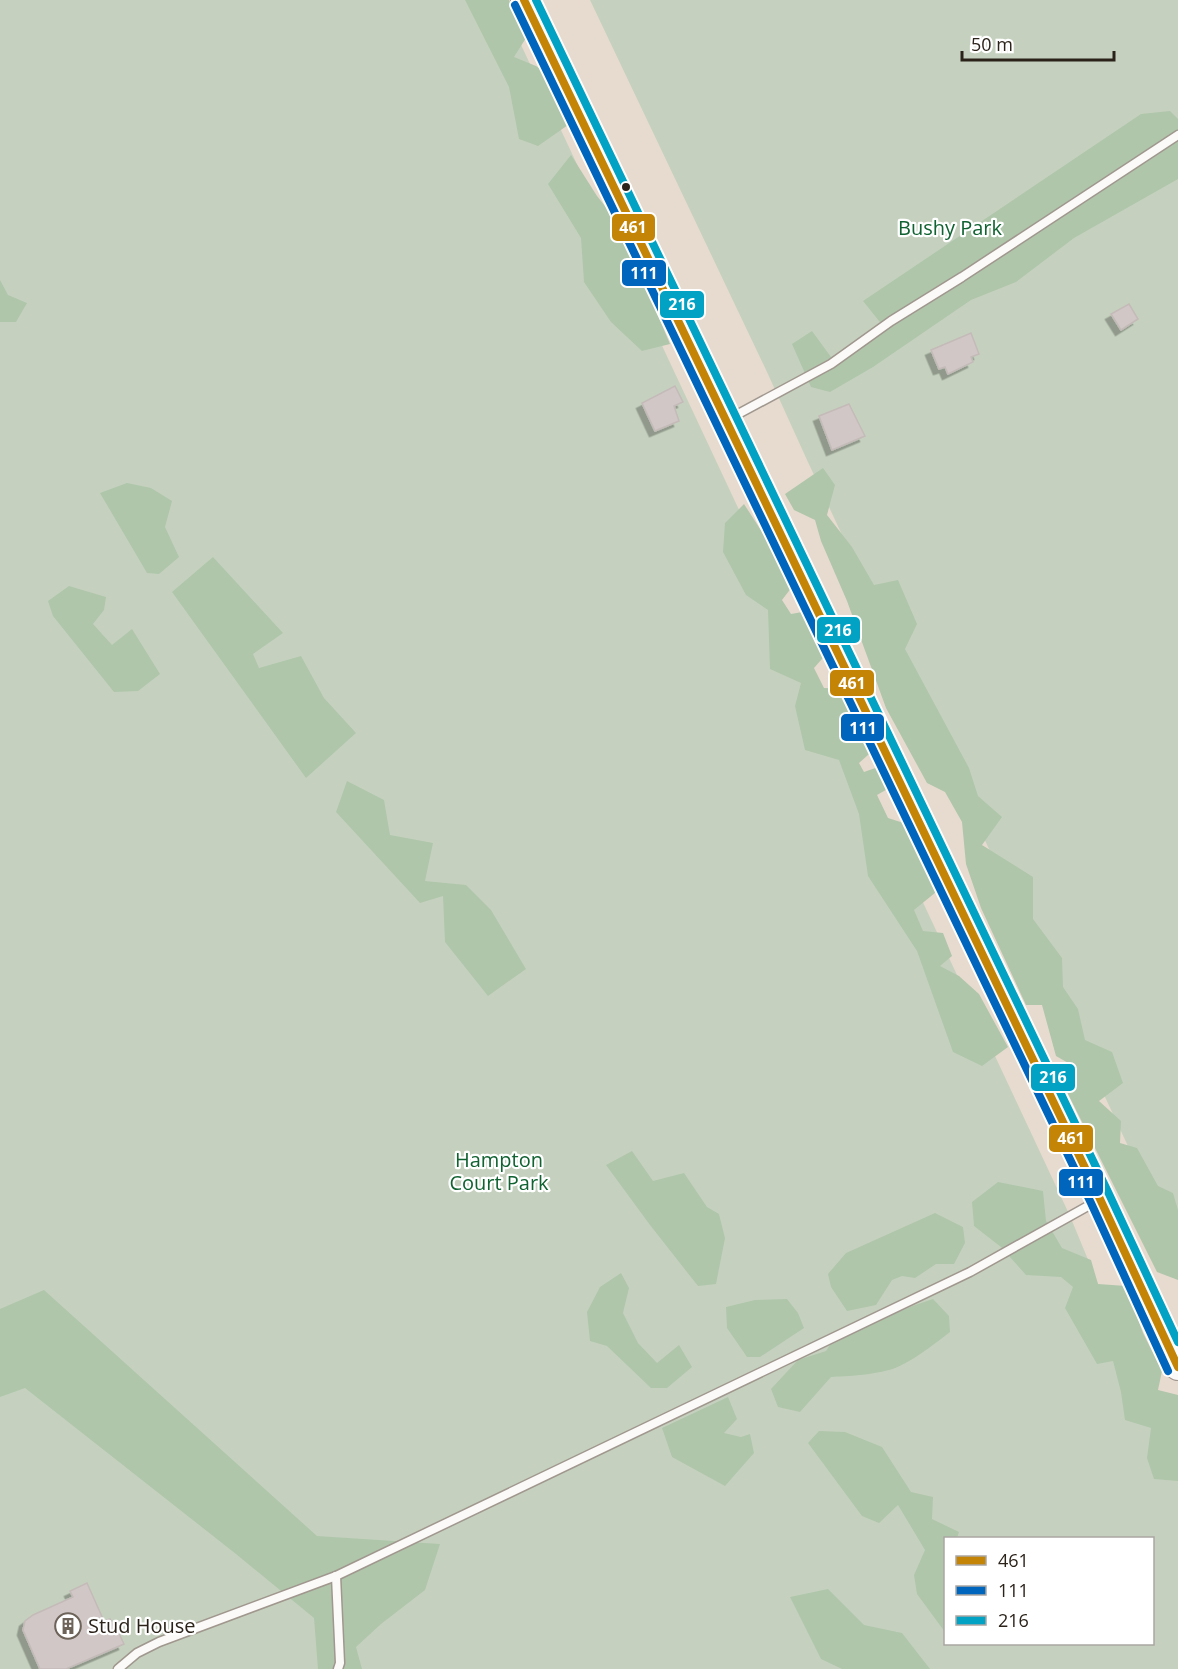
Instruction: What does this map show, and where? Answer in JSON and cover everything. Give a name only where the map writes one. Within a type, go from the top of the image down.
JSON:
[{"type":"main road","points":[[524,0],[1100,1199],[1178,1367]]},
{"type":"lane","points":[[727,420],[831,364],[891,321],[1178,135]]},
{"type":"lane","points":[[118,1669],[137,1653],[159,1642],[336,1576],[970,1272],[1100,1199]]},
{"type":"lane","points":[[336,1576],[340,1663],[338,1669]]},
{"type":"green space","name":"Hampton Court Park","points":[[0,0],[500,0],[1070,1216],[1137,1378],[1178,1450],[1178,1669],[0,1669]]},
{"type":"green space","points":[[465,0],[509,0],[526,38],[514,57],[536,66],[552,77],[568,125],[538,146],[519,139],[509,87]]},
{"type":"green space","name":"Bushy Park","points":[[590,0],[1178,0],[1178,1253],[767,372]]},
{"type":"green space","points":[[1170,111],[1178,119],[1178,179],[1074,238],[1016,282],[971,300],[873,367],[830,392],[811,387],[792,344],[812,331],[831,357],[888,329],[863,301],[1141,114]]},
{"type":"green space","points":[[571,155],[597,196],[620,225],[670,344],[642,351],[611,322],[584,282],[581,238],[548,184]]},
{"type":"green space","points":[[0,280],[8,295],[27,303],[16,322],[0,322]]},
{"type":"green space","points":[[823,468],[835,485],[827,515],[852,547],[874,585],[898,580],[917,624],[905,649],[969,768],[978,796],[1002,817],[982,845],[1033,877],[1033,919],[1062,958],[1063,987],[1078,1009],[1085,1040],[1112,1052],[1123,1083],[1099,1101],[1121,1121],[1120,1143],[1137,1148],[1158,1186],[1173,1193],[1178,1210],[1178,1280],[1157,1272],[1059,1076],[1070,1064],[1056,1056],[1042,1005],[1026,1005],[981,908],[966,864],[962,822],[945,792],[927,783],[886,708],[847,601],[821,541],[815,520],[794,510],[785,494]]},
{"type":"green space","points":[[127,483],[151,488],[172,501],[165,527],[179,557],[159,574],[147,573],[100,493]]},
{"type":"green space","points":[[744,504],[795,583],[782,600],[791,614],[808,611],[829,651],[814,668],[824,688],[847,689],[877,747],[859,763],[864,772],[881,766],[891,787],[877,795],[888,818],[913,826],[941,888],[914,910],[923,931],[943,933],[952,956],[940,966],[959,976],[979,994],[1008,1047],[982,1066],[953,1052],[917,951],[868,876],[859,814],[839,760],[805,750],[795,706],[801,683],[770,669],[768,610],[746,595],[723,552],[725,523]]},
{"type":"green space","points":[[213,557],[283,633],[253,654],[259,668],[301,656],[324,698],[356,733],[306,778],[172,592]]},
{"type":"green space","points":[[69,586],[106,597],[104,610],[93,624],[112,645],[132,629],[160,674],[138,691],[114,692],[53,616],[48,601]]},
{"type":"green space","points":[[347,781],[384,800],[390,835],[433,843],[425,881],[466,885],[491,910],[526,969],[488,996],[445,942],[443,896],[420,903],[336,812]]},
{"type":"green space","points":[[632,1151],[653,1181],[684,1173],[707,1207],[719,1214],[725,1238],[716,1284],[698,1286],[606,1165]]},
{"type":"green space","points":[[998,1182],[1043,1191],[1046,1221],[1062,1248],[1091,1260],[1098,1284],[1126,1286],[1143,1333],[1162,1371],[1158,1390],[1178,1395],[1178,1481],[1154,1479],[1147,1458],[1151,1428],[1125,1420],[1113,1361],[1097,1364],[1065,1308],[1073,1287],[1061,1277],[1026,1275],[1001,1247],[974,1226],[972,1202]]},
{"type":"green space","points":[[935,1213],[963,1227],[965,1243],[954,1264],[936,1264],[915,1278],[902,1276],[892,1280],[876,1305],[847,1311],[831,1287],[828,1274],[846,1253]]},
{"type":"green space","points":[[621,1273],[629,1288],[623,1313],[638,1343],[657,1363],[679,1345],[692,1367],[667,1388],[651,1388],[607,1346],[590,1341],[587,1312],[600,1287]]},
{"type":"green space","points":[[44,1290],[317,1536],[440,1544],[425,1590],[381,1624],[356,1647],[362,1669],[318,1669],[314,1618],[25,1388],[0,1397],[0,1309]]},
{"type":"green space","points":[[787,1299],[798,1313],[804,1328],[760,1357],[747,1357],[727,1328],[726,1307],[755,1300]]},
{"type":"green space","points":[[933,1299],[949,1316],[950,1332],[920,1354],[889,1370],[831,1377],[800,1412],[778,1407],[771,1389],[798,1360],[826,1351],[841,1328],[889,1316]]},
{"type":"green space","points":[[728,1397],[737,1419],[724,1433],[741,1437],[750,1434],[754,1453],[725,1486],[672,1457],[662,1428]]},
{"type":"green space","points":[[819,1431],[845,1432],[882,1447],[911,1492],[933,1497],[932,1519],[959,1532],[957,1537],[944,1537],[944,1631],[917,1594],[914,1575],[925,1550],[898,1505],[879,1523],[862,1516],[808,1443]]},
{"type":"green space","points":[[828,1589],[864,1625],[902,1633],[930,1669],[842,1669],[821,1659],[790,1597]]},
{"type":"building","points":[[1129,304],[1138,319],[1121,330],[1111,314]]},
{"type":"building","points":[[971,333],[979,354],[971,357],[973,362],[948,374],[945,367],[939,369],[931,350]]},
{"type":"building","points":[[675,386],[683,402],[674,406],[679,421],[655,431],[642,403]]},
{"type":"building","points":[[849,404],[865,436],[832,450],[819,416]]},
{"type":"building","name":"Stud House","points":[[87,1583],[104,1621],[110,1619],[124,1644],[66,1669],[40,1669],[23,1630],[25,1621],[73,1597],[70,1591]]},
{"type":"transit line","name":"461","points":[[524,0],[1100,1199],[1178,1367]]},
{"type":"transit line","name":"216","points":[[536,0],[1178,1342]]},
{"type":"transit line","name":"111","points":[[515,5],[1091,1203],[1168,1371]]},
{"type":"place","name":"Stud House","points":[[68,1626]]}]
